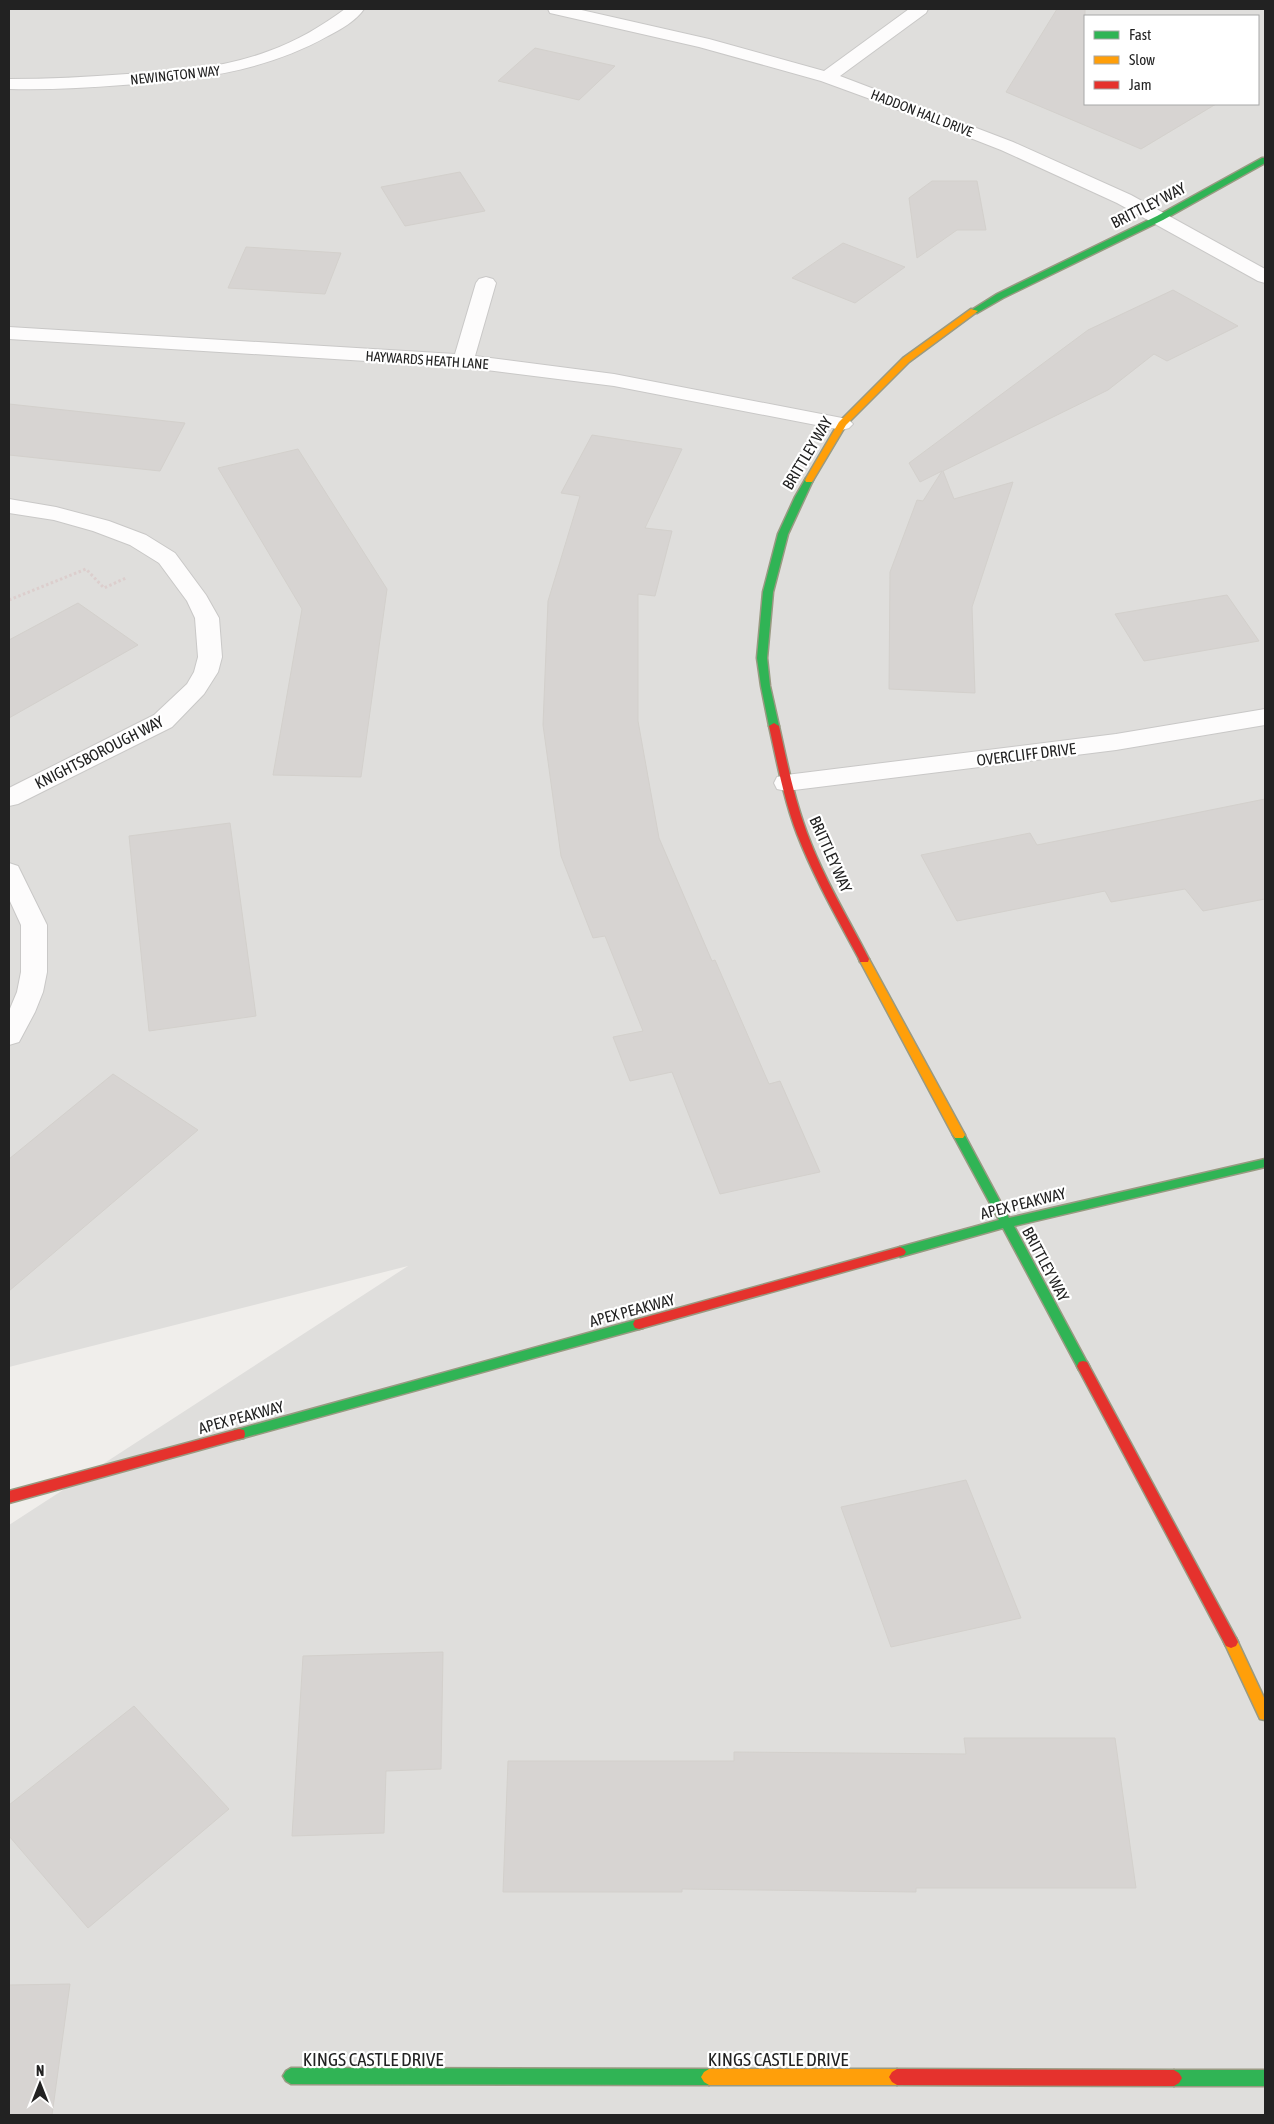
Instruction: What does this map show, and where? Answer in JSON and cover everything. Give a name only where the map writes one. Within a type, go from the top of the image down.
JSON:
[{"type":"street","name":"NEWINGTON WAY","points":[[9,84],[182,77],[220,71],[254,63],[297,46],[321,35],[356,9]]},
{"type":"street","name":"HADDON HALL DRIVE","points":[[556,9],[703,44],[827,77],[1007,146],[1124,199],[1265,277]]},
{"type":"street","points":[[827,77],[920,9]]},
{"type":"street","name":"BRITTLEY WAY","points":[[1265,160],[1160,218],[1034,278],[968,315],[906,360],[842,424],[794,505],[772,568],[764,606],[762,660],[786,783],[802,834],[825,885],[1232,1644],[1265,1714]]},
{"type":"street","points":[[463,362],[486,283]]},
{"type":"street","name":"HAYWARDS HEATH LANE","points":[[9,333],[463,362],[541,370],[614,380],[842,424]]},
{"type":"street","name":"KNIGHTSBOROUGH WAY","points":[[9,506],[56,514],[100,526],[138,540],[167,558],[198,600],[206,618],[210,657],[206,672],[196,689],[162,721],[108,750],[9,798]]},
{"type":"street","name":"OVERCLIFF DRIVE","points":[[786,783],[1116,742],[1265,717]]},
{"type":"street","points":[[9,872],[34,925],[34,972],[30,992],[22,1012],[9,1035]]},
{"type":"street","name":"APEX PEAKWAY","points":[[9,1497],[1006,1223],[1265,1163]]},
{"type":"street","name":"KINGS CASTLE DRIVE","points":[[291,2076],[1265,2078]]},
{"type":"path","points":[[9,600],[86,569],[104,588],[167,558]]},
{"type":"shaded area","points":[[9,9],[1265,9],[1265,2115],[9,2115],[9,1525],[408,1266],[9,1367]]},
{"type":"building","points":[[1057,9],[1085,9],[1084,105],[1214,105],[1141,149],[1006,92]]},
{"type":"building","points":[[535,48],[615,66],[579,100],[498,81]]},
{"type":"building","points":[[460,172],[485,211],[405,226],[381,187]]},
{"type":"building","points":[[932,181],[977,181],[986,230],[957,230],[917,258],[909,198]]},
{"type":"building","points":[[843,243],[905,267],[855,303],[792,278]]},
{"type":"building","points":[[246,247],[341,253],[325,294],[228,288]]},
{"type":"building","points":[[1173,290],[1238,326],[1167,361],[1154,354],[1108,390],[943,471],[954,499],[1013,482],[972,607],[975,693],[889,689],[890,572],[917,500],[923,501],[942,471],[920,482],[909,463],[1088,330]]},
{"type":"building","points":[[9,404],[185,423],[160,471],[9,455]]},
{"type":"building","points":[[592,435],[682,449],[645,528],[672,531],[655,596],[638,594],[638,721],[659,838],[712,961],[715,960],[769,1084],[780,1081],[820,1172],[720,1194],[672,1072],[630,1081],[613,1037],[643,1031],[605,936],[593,938],[561,856],[543,725],[548,601],[580,496],[561,493]]},
{"type":"building","points":[[298,449],[387,589],[361,777],[273,775],[302,609],[218,468]]},
{"type":"building","points":[[1227,595],[1259,641],[1144,661],[1115,614]]},
{"type":"building","points":[[78,603],[138,645],[9,718],[9,640]]},
{"type":"building","points":[[1265,799],[1265,899],[1203,911],[1185,889],[1111,902],[1105,891],[957,921],[921,855],[1030,833],[1037,845]]},
{"type":"building","points":[[230,823],[256,1016],[149,1031],[129,836]]},
{"type":"building","points":[[113,1074],[198,1130],[9,1291],[9,1159]]},
{"type":"building","points":[[966,1480],[1021,1618],[891,1647],[841,1507]]},
{"type":"building","points":[[443,1652],[441,1769],[386,1771],[384,1833],[292,1836],[303,1656]]},
{"type":"building","points":[[134,1706],[229,1809],[88,1928],[9,1836],[9,1805]]},
{"type":"building","points":[[964,1738],[1115,1738],[1136,1888],[916,1888],[916,1892],[682,1889],[682,1892],[503,1892],[508,1761],[734,1761],[734,1752],[966,1754]]},
{"type":"building","points":[[70,1984],[52,2115],[9,2115],[9,1985]]},
{"type":"traffic: fast","points":[[974,311],[1000,296],[1160,218],[1265,160]]},
{"type":"traffic: fast","points":[[774,726],[765,686],[762,658],[765,612],[772,572],[783,534],[790,515],[809,480]]},
{"type":"traffic: fast","points":[[959,1135],[1083,1366]]},
{"type":"traffic: fast","points":[[900,1252],[1006,1223],[1265,1163]]},
{"type":"traffic: fast","points":[[239,1434],[639,1324]]},
{"type":"traffic: fast","points":[[291,2076],[709,2077]]},
{"type":"traffic: fast","points":[[1174,2078],[1265,2078]]},
{"type":"traffic: slow","points":[[809,480],[842,424],[906,360],[974,311]]},
{"type":"traffic: slow","points":[[864,959],[959,1135]]},
{"type":"traffic: slow","points":[[1231,1642],[1265,1714]]},
{"type":"traffic: slow","points":[[709,2077],[897,2077]]},
{"type":"traffic: jam","points":[[774,726],[790,795],[802,834],[824,882],[864,959]]},
{"type":"traffic: jam","points":[[639,1324],[900,1252]]},
{"type":"traffic: jam","points":[[1083,1366],[1231,1642]]},
{"type":"traffic: jam","points":[[9,1497],[239,1434]]},
{"type":"traffic: jam","points":[[897,2077],[1174,2078]]}]
